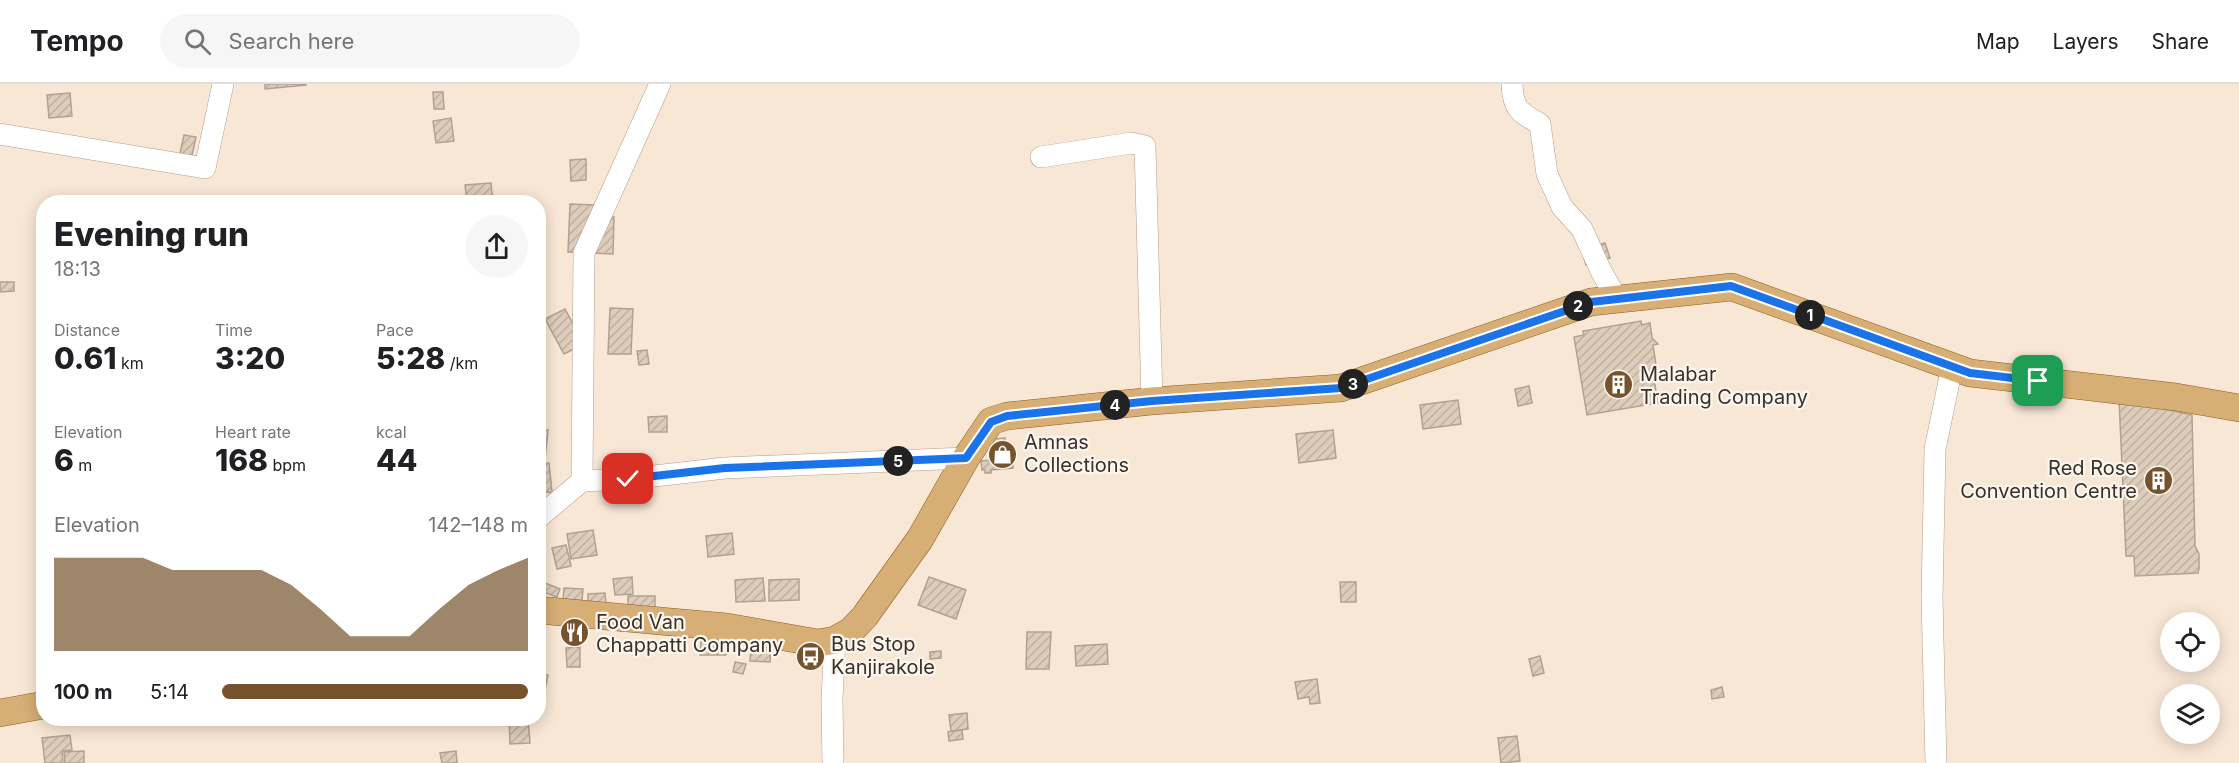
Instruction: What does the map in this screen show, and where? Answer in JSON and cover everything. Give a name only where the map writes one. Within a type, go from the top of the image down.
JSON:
[{"type":"main road","points":[[546,611],[727,627],[818,644],[835,640],[851,631],[866,615],[920,539],[966,458],[991,422],[1007,416],[1152,401],[1341,388],[1591,302],[1731,286],[1970,373],[2176,397],[2239,408]]},
{"type":"main road","points":[[0,713],[36,706]]},
{"type":"street","points":[[0,134],[205,168],[223,84]]},
{"type":"street","points":[[582,481],[584,253],[660,84]]},
{"type":"street","points":[[1512,84],[1513,100],[1520,113],[1540,124],[1547,174],[1562,207],[1582,229],[1617,299]]},
{"type":"street","points":[[1041,157],[1131,143],[1145,146],[1152,401]]},
{"type":"street","points":[[1936,763],[1932,598],[1934,473],[1935,449],[1952,367]]},
{"type":"street","points":[[546,511],[582,481],[628,479],[725,468],[966,458]]},
{"type":"street","points":[[833,763],[832,699],[835,640]]},
{"type":"building","points":[[265,84],[306,84],[306,85],[265,89]]},
{"type":"building","points":[[433,92],[443,92],[444,109],[434,109]]},
{"type":"building","points":[[70,93],[72,116],[49,118],[47,95]]},
{"type":"building","points":[[451,118],[454,141],[436,143],[433,121]]},
{"type":"building","points":[[184,135],[196,137],[191,160],[179,158]]},
{"type":"building","points":[[586,159],[586,180],[571,181],[570,160]]},
{"type":"building","points":[[491,183],[492,195],[466,195],[465,185]]},
{"type":"building","points":[[570,204],[594,205],[593,217],[614,217],[613,254],[568,252]]},
{"type":"building","points":[[1605,243],[1610,258],[1586,265],[1582,250]]},
{"type":"building","points":[[0,282],[14,282],[14,291],[0,292]]},
{"type":"building","points":[[610,308],[633,309],[631,354],[608,354]]},
{"type":"building","points":[[565,309],[584,344],[564,354],[546,318]]},
{"type":"building","name":"Malabar Trading Company","points":[[1641,321],[1642,325],[1650,323],[1652,338],[1658,344],[1653,345],[1656,365],[1652,368],[1658,403],[1587,415],[1574,337],[1584,335],[1583,331]]},
{"type":"building","points":[[647,350],[649,364],[639,365],[637,351]]},
{"type":"building","points":[[1529,386],[1532,403],[1518,406],[1515,389]]},
{"type":"building","name":"Red Rose Convention Centre","points":[[2119,399],[2192,415],[2195,546],[2199,554],[2198,573],[2135,576],[2134,556],[2126,556]]},
{"type":"building","points":[[1458,400],[1461,424],[1423,429],[1420,405]]},
{"type":"building","points":[[667,416],[667,432],[649,432],[648,417]]},
{"type":"building","points":[[1333,430],[1336,458],[1299,463],[1296,434]]},
{"type":"building","name":"Amnas Collections","points":[[1005,438],[1006,449],[1012,448],[1013,468],[991,470],[991,473],[985,473],[985,470],[982,470],[981,461],[994,460],[993,439]]},
{"type":"building","points":[[549,463],[552,492],[546,492],[546,464]]},
{"type":"building","points":[[593,530],[597,555],[571,559],[567,534]]},
{"type":"building","points":[[732,533],[734,554],[708,557],[706,536]]},
{"type":"building","points":[[566,545],[571,566],[557,569],[552,548]]},
{"type":"building","points":[[632,577],[633,594],[615,595],[613,579]]},
{"type":"building","points":[[929,577],[966,590],[956,619],[918,605]]},
{"type":"building","points":[[763,578],[765,601],[736,602],[735,580]]},
{"type":"building","points":[[799,579],[799,600],[769,601],[769,580]]},
{"type":"building","points":[[1340,582],[1356,582],[1356,602],[1341,602]]},
{"type":"building","points":[[546,583],[560,589],[557,597],[546,593]]},
{"type":"building","points":[[564,588],[583,589],[582,601],[563,599]]},
{"type":"building","points":[[605,593],[606,603],[588,604],[588,594]]},
{"type":"building","points":[[628,596],[655,596],[655,610],[628,610]]},
{"type":"building","points":[[1027,632],[1051,632],[1049,669],[1026,669]]},
{"type":"building","points":[[701,641],[727,641],[726,655],[700,655]]},
{"type":"building","points":[[1107,644],[1108,664],[1076,666],[1075,646]]},
{"type":"building","points":[[580,647],[580,667],[567,667],[566,648]]},
{"type":"building","points":[[751,649],[771,649],[770,662],[750,661]]},
{"type":"building","points":[[941,651],[941,658],[930,659],[930,652]]},
{"type":"building","points":[[1540,656],[1544,673],[1533,676],[1529,659]]},
{"type":"building","points":[[735,662],[746,664],[743,674],[733,672]]},
{"type":"building","points":[[1317,679],[1320,703],[1310,704],[1309,697],[1298,699],[1295,682]]},
{"type":"building","points":[[1722,687],[1724,697],[1712,699],[1711,690]]},
{"type":"building","points":[[967,713],[968,729],[951,731],[949,715]]},
{"type":"building","points":[[509,726],[529,726],[530,743],[510,744]]},
{"type":"building","points":[[962,730],[963,739],[949,741],[948,732]]},
{"type":"building","points":[[70,735],[72,750],[62,751],[63,763],[45,763],[42,738]]},
{"type":"building","points":[[1517,736],[1520,761],[1501,763],[1498,738]]},
{"type":"building","points":[[84,751],[84,763],[65,763],[64,752]]},
{"type":"building","points":[[456,751],[457,763],[442,763],[440,753]]},
{"type":"place","name":"Malabar Trading Company","points":[[1619,385]]},
{"type":"place","name":"Amnas Collections","points":[[1003,454]]},
{"type":"place","name":"Red Rose Convention Centre","points":[[2158,480]]},
{"type":"place","name":"Food Van Chappatti Company","points":[[575,633]]},
{"type":"place","name":"Bus Stop Kanjirakole","points":[[810,656]]},
{"type":"route","points":[[628,479],[725,468],[966,458],[991,422],[1007,416],[1152,401],[1341,388],[1591,302],[1731,286],[1970,373],[2038,381]]}]
